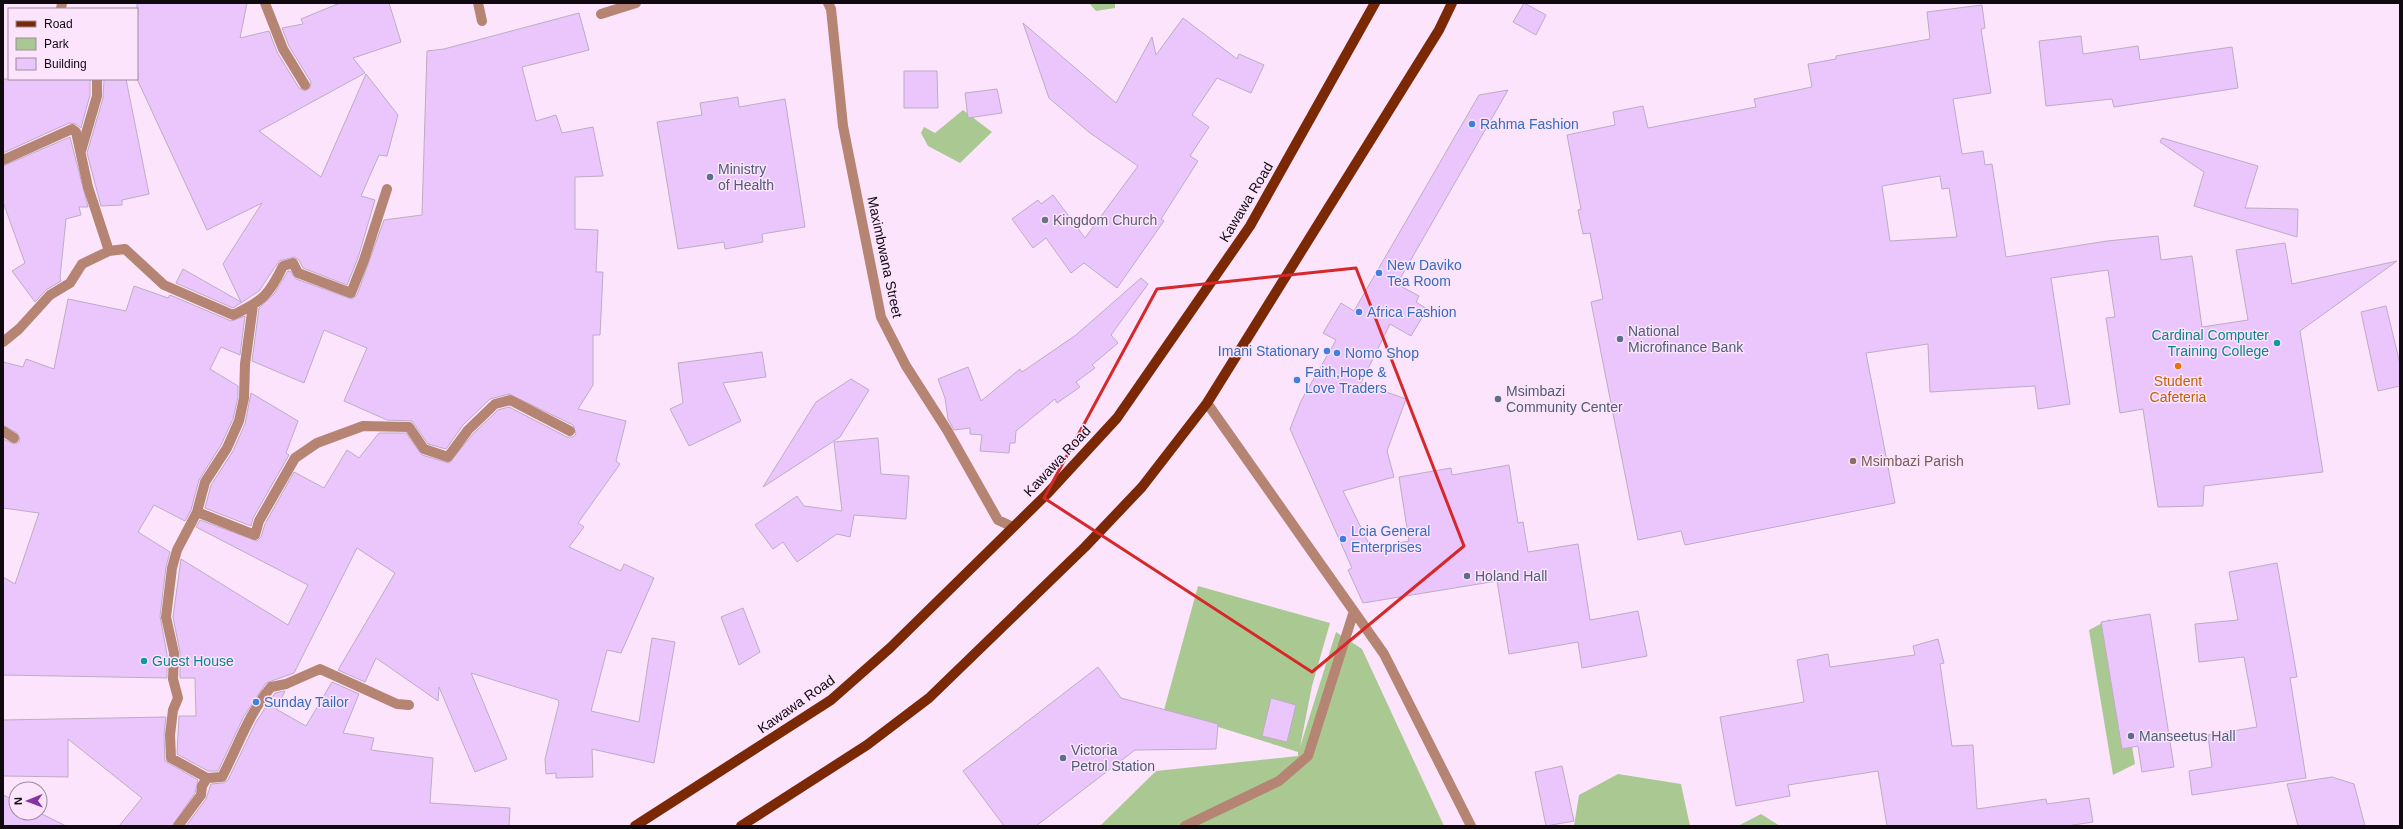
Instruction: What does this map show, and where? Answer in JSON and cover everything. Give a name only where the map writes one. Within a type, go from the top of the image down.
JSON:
[{"type":"main road","name":"Kawawa Road","points":[[636,826],[831,700],[890,648],[1047,494],[1117,418],[1250,226],[1375,3]]},
{"type":"main road","points":[[741,826],[866,745],[929,698],[1085,547],[1142,487],[1207,403],[1439,30],[1452,3]]},
{"type":"street","points":[[265,3],[283,49],[305,85]]},
{"type":"street","points":[[478,3],[482,21]]},
{"type":"street","points":[[601,14],[636,3]]},
{"type":"street","name":"Maximbwana Street","points":[[828,3],[831,9],[843,126],[881,317],[906,366],[947,430],[998,520],[1013,527]]},
{"type":"street","points":[[81,152],[97,96],[97,80]]},
{"type":"street","points":[[3,160],[72,129],[76,132],[88,187],[108,252]]},
{"type":"street","points":[[3,342],[19,330],[50,294],[70,283],[82,264],[108,252],[125,249],[164,285],[233,315],[253,305],[272,289],[283,266],[293,263],[298,272],[351,293],[364,260],[387,189]]},
{"type":"street","points":[[253,305],[245,364],[244,398],[239,421],[227,448],[205,482],[197,512],[177,550],[172,568],[166,617],[174,653],[173,679],[178,698],[173,710],[170,735],[171,758],[207,778],[222,777],[237,748],[243,731],[272,687],[286,684],[320,669],[397,704],[409,705]]},
{"type":"street","points":[[197,512],[255,535],[260,521],[295,458],[317,443],[363,426],[409,427],[424,450],[448,457],[468,430],[495,404],[510,400],[570,431]]},
{"type":"street","points":[[1207,403],[1384,654],[1471,826]]},
{"type":"street","points":[[3,431],[14,438]]},
{"type":"street","points":[[1185,826],[1279,781],[1308,756],[1354,611]]},
{"type":"street","points":[[178,826],[201,795],[202,786],[207,778]]},
{"type":"highlighted area","points":[[1356,268],[1464,546],[1312,672],[1044,498],[1157,289]]},
{"type":"green space","points":[[1089,3],[1115,3],[1115,8],[1096,11]]},
{"type":"green space","points":[[963,110],[992,132],[960,163],[928,146],[921,133],[924,127],[935,133]]},
{"type":"green space","points":[[1198,586],[1330,623],[1312,686],[1300,747],[1336,632],[1362,649],[1444,826],[1100,826],[1156,771],[1298,756],[1298,752],[1164,710]]},
{"type":"green space","points":[[2110,619],[2135,764],[2113,775],[2089,630]]},
{"type":"green space","points":[[1618,774],[1681,784],[1690,826],[1574,826],[1579,795]]},
{"type":"green space","points":[[1761,814],[1780,826],[1738,826]]},
{"type":"building","points":[[137,3],[247,3],[240,38],[269,31],[277,52],[299,88],[305,91],[310,88],[311,82],[289,46],[282,28],[303,24],[301,19],[340,3],[389,3],[401,42],[353,58],[365,73],[259,131],[321,177],[366,74],[398,115],[387,156],[379,155],[361,196],[375,200],[358,258],[347,285],[303,268],[299,260],[294,257],[279,261],[259,291],[233,308],[176,283],[183,269],[241,302],[223,264],[262,203],[207,230],[137,80]]},
{"type":"building","points":[[1524,3],[1546,15],[1536,35],[1513,22]]},
{"type":"building","points":[[1982,5],[1985,28],[1981,29],[1991,93],[1953,99],[1962,154],[1983,151],[1985,165],[1992,164],[2006,257],[2107,241],[2158,236],[2161,260],[2192,256],[2202,327],[2248,320],[2236,250],[2285,243],[2292,284],[2397,261],[2300,331],[2323,472],[2204,486],[2203,506],[2158,507],[2143,409],[2120,413],[2106,318],[2115,317],[2108,270],[2051,278],[2070,404],[2038,409],[2035,386],[1930,392],[1928,344],[1866,353],[1895,503],[1685,545],[1681,531],[1638,540],[1591,302],[1603,299],[1590,233],[1583,234],[1578,210],[1581,209],[1567,135],[1615,125],[1613,112],[1643,106],[1648,128],[1756,107],[1754,99],[1812,87],[1808,64],[1836,59],[1836,56],[1930,39],[1927,12]],"holes":[[[1940,176],[1942,189],[1949,188],[1957,237],[1890,241],[1882,186]]]},
{"type":"building","points":[[579,13],[589,50],[522,67],[536,121],[556,115],[562,133],[593,127],[603,176],[575,177],[575,229],[598,230],[596,272],[603,272],[600,335],[593,335],[593,385],[578,409],[626,421],[616,461],[620,464],[578,523],[584,527],[569,547],[621,571],[624,564],[654,578],[621,653],[607,650],[591,711],[639,722],[652,638],[675,642],[654,763],[592,749],[593,777],[556,778],[556,773],[546,774],[545,759],[559,703],[558,700],[471,673],[507,759],[475,772],[439,687],[438,701],[376,658],[365,682],[338,670],[395,573],[357,548],[294,673],[266,683],[244,716],[218,771],[208,771],[177,754],[179,716],[196,716],[195,678],[180,678],[180,652],[173,617],[181,559],[288,625],[308,585],[196,527],[200,520],[257,541],[261,537],[265,524],[294,472],[324,488],[347,450],[359,458],[379,433],[406,433],[422,455],[449,463],[473,434],[498,410],[509,407],[567,437],[573,437],[576,434],[573,425],[509,394],[490,399],[463,425],[446,449],[428,444],[412,421],[387,420],[344,401],[367,348],[324,330],[304,383],[252,361],[259,308],[274,294],[288,271],[290,271],[296,279],[352,299],[357,295],[384,220],[422,215],[427,51],[444,49]]},
{"type":"building","points":[[1183,18],[1237,59],[1239,54],[1264,65],[1251,93],[1217,78],[1192,115],[1209,127],[1190,156],[1198,161],[1161,219],[1164,221],[1117,288],[1084,263],[1071,273],[1046,238],[1033,248],[1012,219],[1038,200],[1041,204],[1053,195],[1085,238],[1138,166],[1090,133],[1049,98],[1023,23],[1116,103],[1152,37],[1156,55]]},
{"type":"building","points":[[2081,36],[2083,54],[2138,46],[2140,60],[2232,47],[2238,88],[2114,107],[2112,99],[2046,106],[2039,41]]},
{"type":"building","points":[[904,71],[937,71],[938,108],[904,108]]},
{"type":"building","points":[[3,79],[90,80],[90,95],[81,128],[76,124],[69,123],[3,153]]},
{"type":"building","points":[[104,80],[126,80],[149,194],[122,200],[122,205],[101,206],[87,153],[103,98]]},
{"type":"building","points":[[997,89],[1002,113],[968,118],[965,93]]},
{"type":"building","points":[[1508,90],[1397,284],[1419,296],[1416,302],[1427,309],[1411,336],[1390,324],[1361,383],[1406,399],[1387,451],[1394,477],[1343,491],[1371,548],[1409,541],[1399,477],[1451,468],[1452,475],[1509,465],[1518,523],[1523,522],[1528,552],[1578,544],[1590,620],[1638,611],[1647,656],[1582,668],[1578,642],[1509,654],[1497,581],[1363,603],[1348,570],[1352,568],[1290,429],[1301,401],[1336,340],[1323,333],[1341,303],[1354,311],[1479,95]]},
{"type":"building","points":[[738,97],[739,107],[785,99],[805,227],[762,234],[763,242],[725,249],[724,242],[678,249],[657,122],[702,115],[700,103]]},
{"type":"building","points":[[70,137],[88,207],[79,207],[81,215],[66,219],[60,278],[61,281],[46,290],[35,302],[12,271],[25,263],[3,202],[3,166]]},
{"type":"building","points":[[2162,138],[2258,166],[2245,208],[2298,209],[2297,237],[2194,206],[2204,172],[2160,142]]},
{"type":"building","points":[[1141,278],[1148,284],[1111,335],[1118,343],[1092,365],[1095,368],[1076,382],[1080,387],[1057,403],[1055,399],[1016,431],[1015,443],[1010,443],[1009,453],[980,451],[982,435],[970,434],[970,428],[954,430],[948,419],[945,398],[938,379],[968,367],[981,401],[1020,369],[1022,372],[1076,335]]},
{"type":"building","points":[[134,286],[168,298],[170,295],[231,321],[245,316],[240,355],[221,347],[210,369],[238,386],[238,397],[233,419],[221,445],[199,480],[191,510],[185,521],[154,505],[138,532],[170,552],[166,567],[160,616],[167,654],[167,678],[3,675],[3,577],[15,584],[39,513],[3,508],[3,439],[14,444],[19,442],[20,438],[17,433],[3,425],[3,362],[23,367],[26,359],[54,369],[68,299],[126,311]]},
{"type":"building","points":[[2386,306],[2400,364],[2400,386],[2378,391],[2361,312]]},
{"type":"building","points":[[762,352],[766,377],[723,383],[741,421],[689,446],[670,409],[683,403],[678,363]]},
{"type":"building","points":[[851,379],[869,390],[840,437],[763,487],[816,402]]},
{"type":"building","points":[[251,393],[298,421],[286,453],[289,455],[253,518],[251,526],[205,508],[211,485],[233,451],[245,424]]},
{"type":"building","points":[[878,438],[881,474],[909,476],[906,519],[854,515],[850,537],[837,534],[797,562],[783,542],[773,549],[755,525],[797,496],[804,506],[842,511],[834,442]]},
{"type":"building","points":[[2277,563],[2297,677],[2290,678],[2306,778],[2192,795],[2189,771],[2212,767],[2208,735],[2257,727],[2244,657],[2199,662],[2195,624],[2238,620],[2229,572]]},
{"type":"building","points":[[743,608],[760,652],[739,665],[721,617]]},
{"type":"building","points":[[2150,614],[2174,767],[2142,772],[2138,746],[2122,749],[2101,622]]},
{"type":"building","points":[[1938,639],[1944,663],[1940,664],[1952,746],[1973,745],[1977,809],[2046,799],[2047,804],[2089,798],[2093,822],[2067,826],[1887,826],[1878,771],[1788,785],[1790,796],[1736,806],[1720,717],[1804,702],[1797,660],[1828,654],[1830,667],[1915,655],[1913,646]]},
{"type":"building","points":[[1098,667],[1121,698],[1218,724],[1216,749],[1135,750],[1036,826],[1004,826],[963,771]]},
{"type":"building","points":[[332,682],[359,694],[343,733],[374,738],[371,750],[433,758],[430,803],[510,808],[509,826],[186,826],[206,799],[211,784],[223,783],[228,780],[256,722],[275,693],[285,691],[276,709],[306,726]]},
{"type":"building","points":[[1271,698],[1296,705],[1287,742],[1262,736]]},
{"type":"building","points":[[166,717],[164,735],[165,761],[198,780],[195,793],[172,826],[119,826],[142,798],[68,739],[68,777],[3,776],[3,720]]},
{"type":"building","points":[[1562,766],[1574,821],[1546,826],[1535,772]]},
{"type":"building","points":[[2332,777],[2354,784],[2365,826],[2298,826],[2287,784]]},
{"type":"building","points":[[3,795],[8,797],[8,821],[48,821],[48,817],[66,826],[3,826]]},
{"type":"place","name":"Rahma Fashion","points":[[1472,124]]},
{"type":"place","name":"Ministry of Health","points":[[710,177]]},
{"type":"place","name":"Kingdom Church","points":[[1045,220]]},
{"type":"place","name":"New Daviko Tea Room","points":[[1379,273]]},
{"type":"place","name":"Africa Fashion","points":[[1359,312]]},
{"type":"place","name":"National Microfinance Bank","points":[[1620,339]]},
{"type":"place","name":"Cardinal Computer Training College","points":[[2277,343]]},
{"type":"place","name":"Imani Stationary","points":[[1327,351]]},
{"type":"place","name":"Nomo Shop","points":[[1337,353]]},
{"type":"place","name":"Student Cafeteria","points":[[2178,366]]},
{"type":"place","name":"Faith,Hope & Love Traders","points":[[1297,380]]},
{"type":"place","name":"Msimbazi Community Center","points":[[1498,399]]},
{"type":"place","name":"Msimbazi Parish","points":[[1853,461]]},
{"type":"place","name":"Lcia General Enterprises","points":[[1343,539]]},
{"type":"place","name":"Holand Hall","points":[[1467,576]]},
{"type":"place","name":"Guest House","points":[[144,661]]},
{"type":"place","name":"Sunday Tailor","points":[[256,702]]},
{"type":"place","name":"Manseetus Hall","points":[[2131,736]]},
{"type":"place","name":"Victoria Petrol Station","points":[[1063,758]]}]
